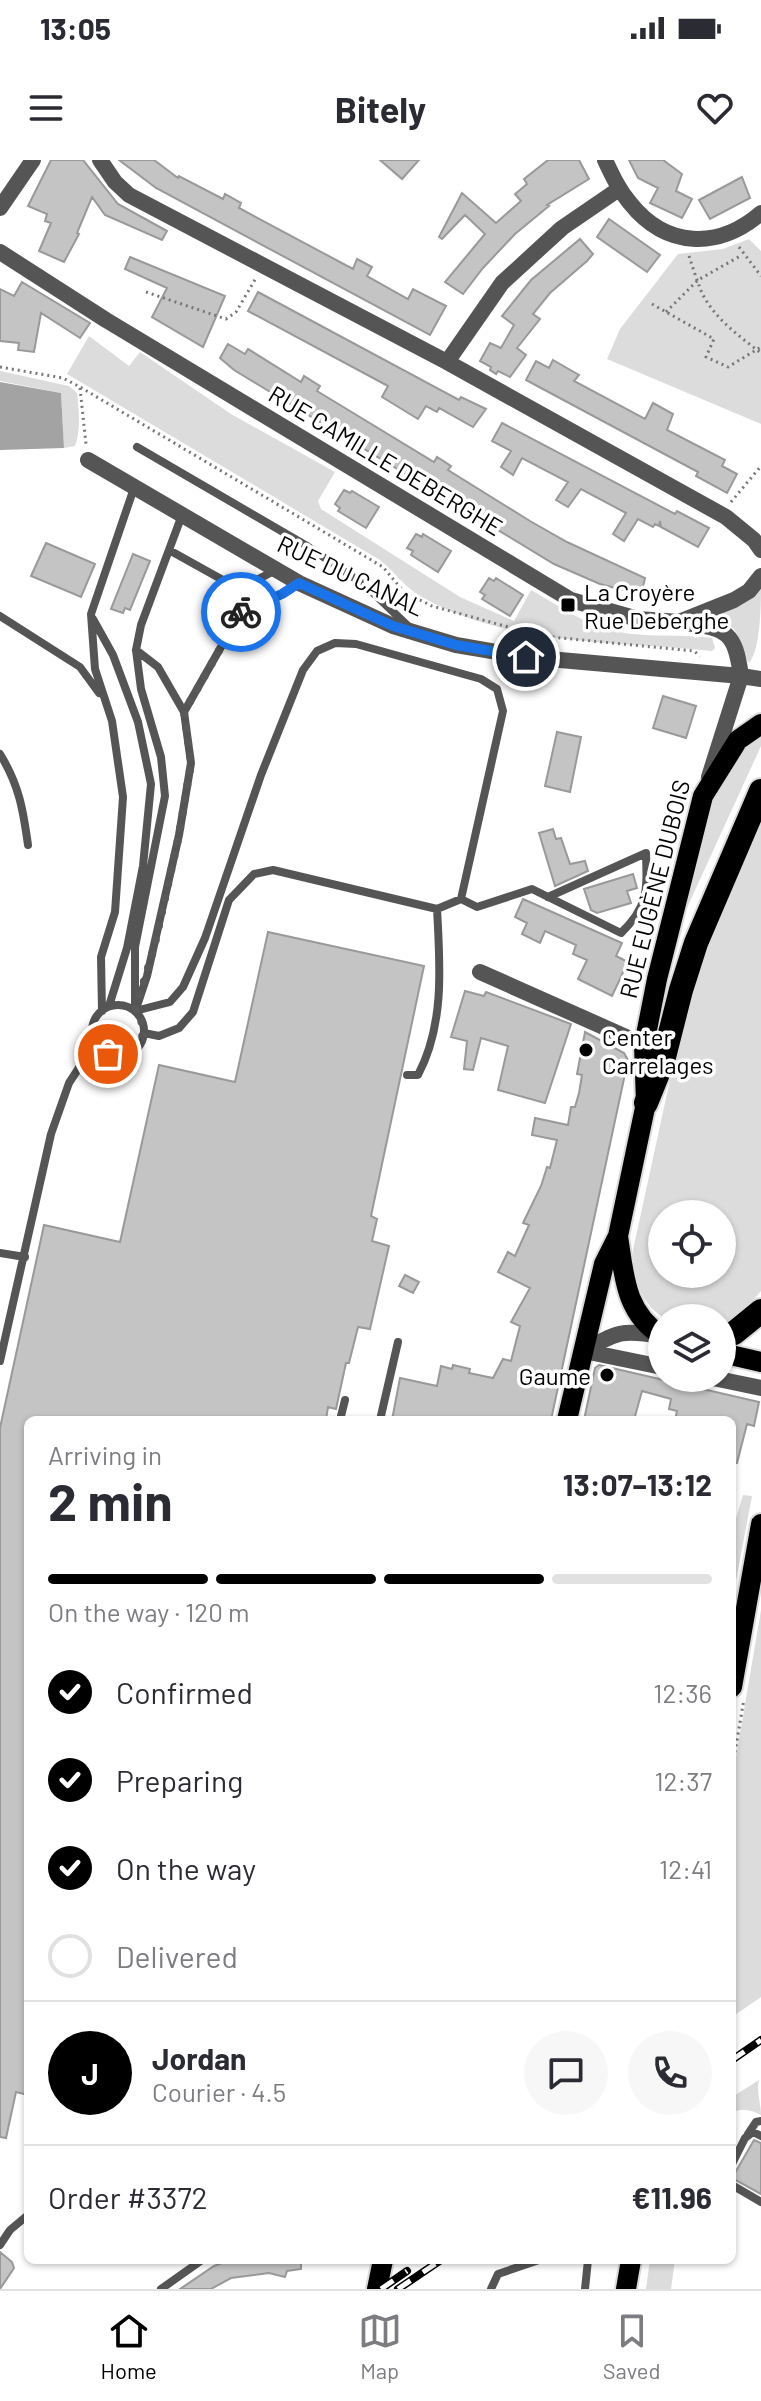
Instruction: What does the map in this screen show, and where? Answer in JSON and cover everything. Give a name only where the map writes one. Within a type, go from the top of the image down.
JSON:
[{"type":"highway","points":[[646,1103],[663,1061],[696,943],[761,791]]},
{"type":"highway","points":[[736,1331],[761,1311]]},
{"type":"main road","points":[[703,796],[728,752],[738,740],[761,724]]},
{"type":"main road","name":"RUE EUGÈNE DUBOIS","points":[[568,1416],[604,1264],[618,1236],[646,1103],[644,1045],[665,939],[703,796]]},
{"type":"main road","points":[[618,1236],[629,1299],[635,1311],[648,1324]]},
{"type":"main road","points":[[736,1356],[761,1362]]},
{"type":"main road","points":[[736,1665],[761,1524]]},
{"type":"main road","points":[[377,2289],[382,2264]]},
{"type":"main road","points":[[626,2289],[630,2264]]},
{"type":"street","points":[[0,208],[33,160]]},
{"type":"street","points":[[100,160],[115,182],[129,195],[447,362],[726,517],[754,540],[761,550]]},
{"type":"street","points":[[605,160],[619,189],[649,222],[681,237],[716,239],[761,213]]},
{"type":"street","points":[[447,362],[502,283],[562,228],[619,189]]},
{"type":"street","name":"RUE CAMILLE DEBERGHE","points":[[0,252],[106,320],[571,600],[638,619],[679,622],[734,600],[749,591],[761,576]]},
{"type":"street","name":"RUE DU CANAL","points":[[88,460],[299,583],[393,626],[456,645],[526,657],[712,672],[761,679]]},
{"type":"street","points":[[679,622],[716,627],[728,634],[734,642],[741,676]]},
{"type":"street","name":"RUE EUGÈNE DUBOIS","points":[[703,796],[741,676]]},
{"type":"street","points":[[480,972],[644,1045]]},
{"type":"street","points":[[584,1351],[612,1335],[631,1330],[648,1333]]},
{"type":"street","points":[[584,1351],[648,1364]]},
{"type":"street","points":[[736,1383],[761,1388]]},
{"type":"lane","points":[[137,447],[307,546],[366,586],[416,633]]},
{"type":"lane","points":[[106,1009],[101,957],[115,912],[123,797],[112,721],[95,669],[91,614],[134,487]]},
{"type":"lane","points":[[135,1011],[135,947],[165,796],[161,757],[141,689],[136,650],[141,625],[182,515]]},
{"type":"lane","points":[[169,550],[239,589],[277,570]]},
{"type":"lane","points":[[184,712],[242,610],[282,594],[299,583]]},
{"type":"lane","points":[[0,1361],[51,1134],[69,1083],[95,1043],[93,1026],[106,1009],[127,948],[143,866],[151,784],[133,709],[113,655],[91,614]]},
{"type":"lane","points":[[0,616],[80,667],[105,700]]},
{"type":"lane","points":[[135,1011],[170,1002],[183,987],[205,938],[261,775],[303,670],[317,651],[335,643],[356,644],[439,667],[481,679],[497,689],[503,711],[461,899]]},
{"type":"lane","points":[[135,1011],[147,976],[179,835],[191,763],[184,712],[158,667],[136,650]]},
{"type":"lane","points":[[0,754],[15,778],[28,845]]},
{"type":"lane","points":[[144,1033],[159,1036],[179,1028],[193,1012],[229,900],[254,874],[273,870],[437,909],[461,899],[477,907],[532,889],[548,897],[621,933],[638,917],[647,893],[646,853],[548,897]]},
{"type":"lane","points":[[407,1075],[418,1075],[429,1054],[439,998],[437,909]]},
{"type":"lane","points":[[95,1043],[108,1054],[124,1056],[138,1048],[144,1033],[135,1011],[118,1005],[106,1009]]},
{"type":"lane","points":[[0,1253],[25,1257]]},
{"type":"lane","points":[[381,1416],[398,1342]]},
{"type":"lane","points":[[341,1416],[345,1400]]},
{"type":"lane","points":[[736,2156],[756,2122],[761,2121]]},
{"type":"lane","points":[[745,2138],[753,2132],[761,2136]]},
{"type":"lane","points":[[736,2187],[761,2202]]},
{"type":"lane","points":[[0,2245],[10,2230],[24,2218]]},
{"type":"lane","points":[[161,2289],[196,2264]]},
{"type":"lane","points":[[491,2289],[498,2274],[527,2264]]},
{"type":"lane","points":[[585,2289],[588,2264]]},
{"type":"path","points":[[732,232],[742,255],[761,276]]},
{"type":"path","points":[[652,304],[714,339],[706,357],[728,367],[760,350],[722,321],[702,293],[681,237]]},
{"type":"path","points":[[666,312],[698,280],[742,255]]},
{"type":"path","points":[[146,292],[226,319],[236,312],[262,266]]},
{"type":"path","points":[[0,367],[63,378],[80,387],[383,567],[404,592],[432,606],[541,636],[694,651],[712,672]]},
{"type":"path","points":[[80,387],[88,460]]},
{"type":"path","points":[[726,517],[731,502],[761,466]]},
{"type":"shaded area","points":[[749,239],[761,251],[761,424],[607,359],[620,329],[678,254],[723,249]]},
{"type":"shaded area","points":[[89,336],[129,366],[140,352],[231,414],[335,472],[318,501],[321,509],[460,597],[514,621],[531,590],[601,627],[623,633],[712,638],[715,648],[712,651],[563,639],[526,633],[455,613],[422,597],[380,560],[67,374]]},
{"type":"shaded area","points":[[0,371],[69,386],[77,393],[79,427],[75,446],[64,448],[61,393],[0,381]]},
{"type":"shaded area","points":[[0,382],[61,393],[64,448],[0,450]]},
{"type":"shaded area","points":[[761,582],[758,637],[749,663],[731,626],[712,618],[727,611]]},
{"type":"shaded area","points":[[761,733],[761,746],[675,934],[691,866],[717,789],[730,759]]},
{"type":"shaded area","points":[[761,826],[761,1291],[736,1318],[736,1304],[648,1304],[635,1270],[633,1250],[683,1020],[706,948]]},
{"type":"shaded area","points":[[743,1495],[752,1496],[736,1581],[736,1519]]},
{"type":"shaded area","points":[[761,1610],[761,1997],[736,2014],[736,1757]]},
{"type":"shaded area","points":[[759,2080],[761,2115],[746,2110],[736,2111],[736,2094]]},
{"type":"shaded area","points":[[649,2264],[674,2264],[671,2289],[646,2289]]},
{"type":"building","points":[[51,160],[83,160],[118,204],[167,231],[162,240],[105,215],[92,197],[79,234],[64,262],[39,251],[51,223],[45,221],[47,214],[28,206]]},
{"type":"building","points":[[119,160],[154,160],[178,178],[223,199],[225,194],[241,203],[239,208],[353,269],[357,259],[372,267],[367,276],[408,299],[413,289],[446,306],[430,335],[156,188]]},
{"type":"building","points":[[380,160],[419,160],[402,179]]},
{"type":"building","points":[[548,160],[579,160],[589,179],[547,205],[515,234],[463,294],[445,282],[485,234],[465,215],[442,239],[439,237],[462,193],[496,223],[521,201],[515,194],[527,184],[524,179]]},
{"type":"building","points":[[629,160],[663,160],[682,174],[676,191],[692,199],[682,218],[650,203],[658,188],[638,178]]},
{"type":"building","points":[[742,177],[750,198],[710,219],[699,200]]},
{"type":"building","points":[[609,219],[660,255],[647,272],[597,237]]},
{"type":"building","points":[[580,239],[593,254],[550,293],[533,314],[540,319],[517,348],[526,355],[510,377],[498,371],[496,374],[480,361],[490,343],[501,348],[514,325],[502,316],[531,280]]},
{"type":"building","points":[[130,257],[225,296],[203,347],[152,317],[167,288],[125,269]]},
{"type":"building","points":[[22,282],[90,323],[80,338],[41,313],[34,352],[18,350],[19,343],[0,341],[0,289],[14,296]]},
{"type":"building","points":[[258,292],[459,400],[461,397],[486,409],[473,427],[439,408],[437,412],[426,406],[418,419],[382,397],[388,386],[248,311]]},
{"type":"building","points":[[228,344],[245,354],[248,349],[301,382],[304,376],[320,386],[317,391],[434,462],[437,457],[451,466],[448,470],[530,521],[645,578],[641,595],[600,584],[554,564],[234,370],[220,358]]},
{"type":"building","points":[[553,360],[579,375],[574,381],[645,419],[653,403],[673,414],[667,430],[725,460],[722,466],[737,474],[727,493],[696,476],[698,472],[526,380],[536,361],[549,368]]},
{"type":"building","points":[[502,423],[675,514],[677,511],[709,528],[698,547],[661,527],[660,521],[659,526],[655,524],[653,527],[638,519],[624,541],[613,534],[626,513],[581,489],[568,507],[556,500],[568,482],[522,458],[513,475],[501,467],[511,451],[492,441]]},
{"type":"building","points":[[344,490],[352,491],[379,507],[366,528],[338,511],[340,508],[335,504]]},
{"type":"building","points":[[416,534],[422,537],[423,534],[451,551],[438,572],[411,555],[413,551],[407,548]]},
{"type":"building","points":[[46,543],[95,564],[81,597],[31,576]]},
{"type":"building","points":[[133,554],[150,561],[130,610],[125,608],[123,613],[111,609]]},
{"type":"building","points":[[489,578],[494,581],[496,578],[523,595],[510,616],[482,599],[485,595],[480,592]]},
{"type":"building","points":[[663,696],[696,706],[686,738],[653,728]]},
{"type":"building","points":[[557,732],[581,737],[570,792],[545,786]]},
{"type":"building","points":[[553,829],[556,839],[561,838],[570,864],[585,861],[588,871],[555,886],[539,833]]},
{"type":"building","points":[[633,874],[637,888],[627,891],[631,903],[597,913],[591,910],[584,889]]},
{"type":"building","points":[[523,899],[622,943],[616,956],[628,962],[612,996],[578,979],[587,960],[573,954],[576,945],[545,931],[540,943],[522,934],[527,923],[515,917]]},
{"type":"building","points":[[268,932],[424,966],[371,1216],[377,1219],[372,1241],[389,1246],[370,1329],[358,1327],[336,1409],[328,1407],[327,1416],[24,1416],[24,2094],[16,2092],[6,2138],[0,2137],[0,1428],[44,1225],[120,1242],[159,1065],[235,1082]]},
{"type":"building","points":[[465,991],[484,996],[486,992],[571,1024],[545,1103],[498,1090],[508,1046],[481,1038],[473,1070],[464,1069],[467,1041],[451,1037]]},
{"type":"building","points":[[585,1032],[624,1053],[628,1060],[552,1416],[393,1416],[400,1378],[437,1386],[441,1366],[452,1369],[453,1365],[470,1369],[469,1373],[493,1378],[503,1359],[511,1361],[520,1326],[511,1322],[530,1288],[498,1272],[508,1252],[515,1256],[529,1225],[523,1223],[547,1167],[550,1168],[557,1140],[532,1135],[535,1118],[568,1125],[571,1107],[575,1107],[579,1093],[582,1075],[577,1074]]},
{"type":"building","points":[[405,1275],[419,1282],[413,1293],[399,1286]]},
{"type":"building","points":[[599,1365],[648,1376],[648,1392],[716,1392],[759,1402],[754,1426],[747,1424],[737,1463],[736,1416],[676,1416],[677,1411],[669,1409],[671,1399],[642,1391],[635,1416],[585,1416],[595,1368]]},
{"type":"building","points":[[754,2140],[761,2143],[761,2194],[736,2180],[736,2171]]},
{"type":"building","points":[[0,2252],[12,2262],[14,2268],[0,2289]]},
{"type":"building","points":[[301,2264],[301,2269],[287,2271],[285,2277],[269,2273],[231,2278],[211,2289],[180,2289],[214,2266]]},
{"type":"railway","points":[[736,2057],[761,2040]]},
{"type":"railway","points":[[398,2289],[435,2264]]},
{"type":"railway","points":[[381,2289],[407,2271]]},
{"type":"way so far","points":[[108,1054],[124,1056],[132,1053],[142,1041],[143,1025],[135,1011],[154,948],[191,763],[184,712],[241,612]]},
{"type":"place","name":"La Croyère Rue Deberghe","points":[[568,605]]},
{"type":"place","name":"Center Carrelages","points":[[586,1050]]},
{"type":"place","name":"Gaume","points":[[607,1375]]},
{"type":"route","points":[[241,612],[299,583],[393,626],[456,645],[526,657]]}]
